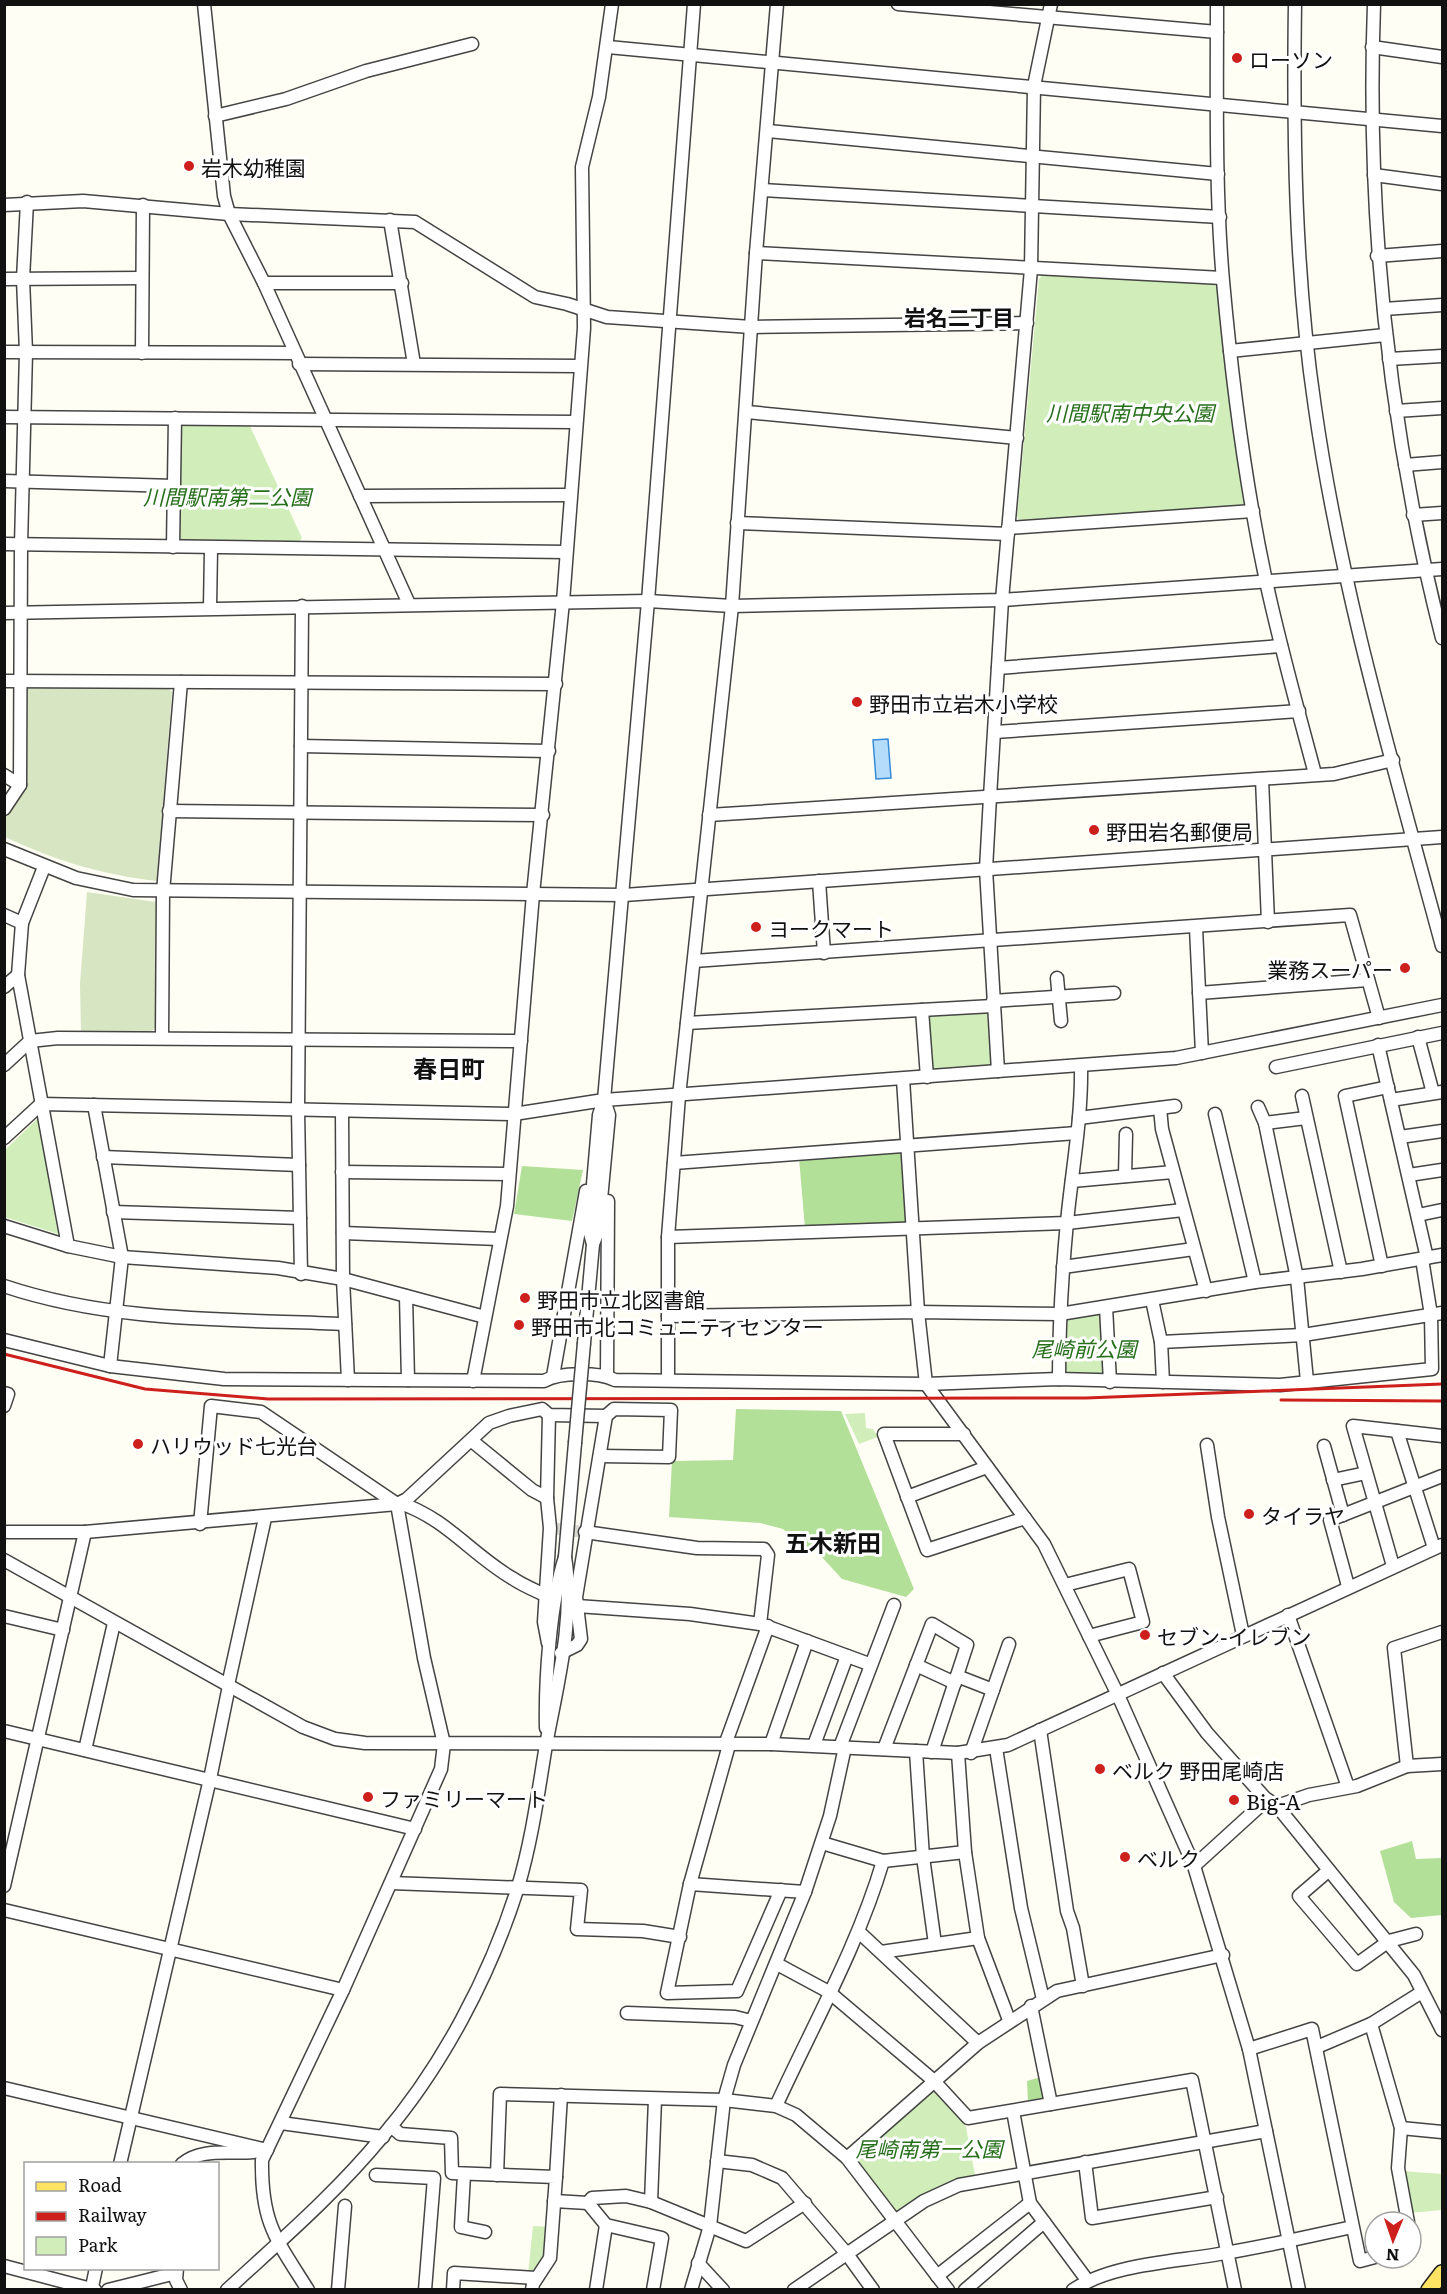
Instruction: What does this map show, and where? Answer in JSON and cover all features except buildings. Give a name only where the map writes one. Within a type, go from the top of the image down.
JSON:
[{"type":"main road","points":[[1428,2289],[1443,2273]]},
{"type":"street","points":[[204,4],[224,196],[229,214],[264,283],[409,604]]},
{"type":"street","points":[[473,1381],[507,1206],[533,894],[556,684],[585,309],[582,167],[608,47],[612,4]]},
{"type":"street","points":[[226,2289],[278,2242],[383,2137],[430,2071],[466,2008],[497,1943],[518,1887],[536,1815],[546,1744],[555,1712],[556,1651],[568,1575],[565,1557],[593,1244],[598,1231],[598,1181],[609,1115],[604,1100],[624,895],[694,4]]},
{"type":"street","points":[[668,1380],[668,1237],[679,1096],[732,606],[747,412],[756,253],[777,4]]},
{"type":"street","points":[[898,4],[1047,19],[1217,32]]},
{"type":"street","points":[[998,1071],[986,869],[1002,600],[1030,269],[1034,86],[1051,4]]},
{"type":"street","points":[[1217,4],[1215,103],[1222,278],[1230,351],[1253,511],[1266,580],[1315,774]]},
{"type":"street","points":[[1295,4],[1293,110],[1298,228],[1307,343],[1328,490],[1345,575],[1443,946]]},
{"type":"street","points":[[1374,4],[1372,118],[1377,256],[1385,335],[1413,515],[1443,638]]},
{"type":"street","points":[[215,116],[286,99],[366,71],[472,44]]},
{"type":"street","points":[[608,47],[1293,110],[1443,126]]},
{"type":"street","points":[[1372,47],[1443,57]]},
{"type":"street","points":[[768,131],[1218,174]]},
{"type":"street","points":[[1374,175],[1443,184]]},
{"type":"street","points":[[762,190],[1220,217]]},
{"type":"street","points":[[4,205],[27,202],[83,201],[229,214],[415,222],[535,297],[585,309],[595,315],[607,317],[751,327],[1026,323]]},
{"type":"street","points":[[4,809],[20,785],[21,544],[26,352],[23,279],[27,202]]},
{"type":"street","points":[[142,353],[143,206]]},
{"type":"street","points":[[390,220],[414,364]]},
{"type":"street","points":[[1377,256],[1443,251]]},
{"type":"street","points":[[756,253],[1222,278]]},
{"type":"street","points":[[4,279],[142,278]]},
{"type":"street","points":[[264,283],[402,284]]},
{"type":"street","points":[[1384,309],[1443,305]]},
{"type":"street","points":[[1230,351],[1385,335]]},
{"type":"street","points":[[4,352],[142,353],[414,364],[580,366]]},
{"type":"street","points":[[1389,359],[1443,356]]},
{"type":"street","points":[[1396,411],[1443,408]]},
{"type":"street","points":[[747,412],[1017,438]]},
{"type":"street","points":[[4,417],[576,422]]},
{"type":"street","points":[[173,548],[175,418]]},
{"type":"street","points":[[1405,465],[1443,462]]},
{"type":"street","points":[[4,481],[174,486]]},
{"type":"street","points":[[360,496],[570,495]]},
{"type":"street","points":[[737,523],[1008,531],[1253,511]]},
{"type":"street","points":[[1413,515],[1443,513]]},
{"type":"street","points":[[4,544],[211,549],[566,552]]},
{"type":"street","points":[[210,608],[211,549]]},
{"type":"street","points":[[4,613],[409,604],[648,601],[732,606],[1002,600],[1443,569]]},
{"type":"street","points":[[301,1274],[298,1039],[302,606]]},
{"type":"street","points":[[998,668],[1281,645]]},
{"type":"street","points":[[4,681],[556,684]]},
{"type":"street","points":[[162,1038],[162,892],[181,682]]},
{"type":"street","points":[[995,732],[1299,711]]},
{"type":"street","points":[[301,746],[549,751]]},
{"type":"street","points":[[709,815],[1262,779],[1344,772],[1393,760]]},
{"type":"street","points":[[4,775],[20,785]]},
{"type":"street","points":[[1262,779],[1268,922]]},
{"type":"street","points":[[169,811],[543,814]]},
{"type":"street","points":[[4,849],[44,867],[105,885],[162,892],[624,895],[1443,837]]},
{"type":"street","points":[[44,867],[22,923],[18,975],[68,1246]]},
{"type":"street","points":[[819,881],[824,953]]},
{"type":"street","points":[[694,962],[1196,928],[1350,915],[1379,1018]]},
{"type":"street","points":[[6,918],[22,923]]},
{"type":"street","points":[[1196,928],[1202,1053]]},
{"type":"street","points":[[4,987],[18,975]]},
{"type":"street","points":[[1057,978],[1061,1021]]},
{"type":"street","points":[[1199,993],[1368,980]]},
{"type":"street","points":[[687,1023],[922,1010],[1114,993]]},
{"type":"street","points":[[4,1138],[41,1104],[514,1114],[604,1100],[1176,1058],[1443,1005]]},
{"type":"street","points":[[922,1010],[927,1077]]},
{"type":"street","points":[[1276,1066],[1443,1032]]},
{"type":"street","points":[[1382,1266],[1345,1096],[1438,1093],[1418,1037]]},
{"type":"street","points":[[4,1065],[30,1041],[58,1038],[521,1041]]},
{"type":"street","points":[[4,1340],[110,1366],[224,1379],[544,1381],[553,1376],[607,1376],[615,1380],[926,1384],[1059,1379],[1280,1385],[1437,1369],[1437,1314],[1418,1215],[1378,1045]]},
{"type":"street","points":[[1059,1379],[1063,1267],[1079,1118],[1081,1066]]},
{"type":"street","points":[[903,1079],[918,1312],[926,1384],[1044,1544],[1118,1695],[1194,1866],[1223,1955],[1249,2049],[1299,2289]]},
{"type":"street","points":[[1302,1096],[1341,1272]]},
{"type":"street","points":[[94,1105],[122,1257],[110,1366]]},
{"type":"street","points":[[1079,1118],[1175,1106]]},
{"type":"street","points":[[1258,1107],[1264,1123],[1297,1278],[1307,1381]]},
{"type":"street","points":[[1160,1108],[1162,1130],[1206,1291]]},
{"type":"street","points":[[342,1111],[343,1279],[348,1380]]},
{"type":"street","points":[[1215,1114],[1255,1282]]},
{"type":"street","points":[[1264,1123],[1306,1118]]},
{"type":"street","points":[[1400,1137],[1443,1131]]},
{"type":"street","points":[[674,1163],[1077,1133]]},
{"type":"street","points":[[1125,1176],[1126,1134]]},
{"type":"street","points":[[104,1157],[299,1165]]},
{"type":"street","points":[[1409,1175],[1443,1170]]},
{"type":"street","points":[[342,1172],[508,1174]]},
{"type":"street","points":[[1072,1181],[1173,1172]]},
{"type":"street","points":[[553,1376],[585,1193],[598,1181]]},
{"type":"street","points":[[598,1181],[609,1202],[607,1376]]},
{"type":"street","points":[[668,1237],[1067,1223],[1183,1210]]},
{"type":"street","points":[[1418,1215],[1443,1210]]},
{"type":"street","points":[[113,1212],[300,1218]]},
{"type":"street","points":[[4,1226],[68,1246],[122,1257],[278,1268],[301,1274],[343,1279],[485,1317]]},
{"type":"street","points":[[343,1233],[499,1239]]},
{"type":"street","points":[[1063,1267],[1194,1248]]},
{"type":"street","points":[[668,1316],[918,1312],[1060,1314],[1255,1282],[1341,1272],[1443,1255]]},
{"type":"street","points":[[4,1286],[33,1295],[116,1313],[345,1324]]},
{"type":"street","points":[[406,1296],[408,1380]]},
{"type":"street","points":[[1152,1300],[1161,1342],[1163,1382]]},
{"type":"street","points":[[1106,1307],[1110,1382]]},
{"type":"street","points":[[1161,1342],[1303,1335],[1437,1314]]},
{"type":"street","points":[[4,1393],[8,1394],[4,1406]]},
{"type":"street","points":[[200,1524],[211,1406],[261,1412],[398,1504],[422,1510],[452,1530],[511,1578],[545,1595]]},
{"type":"street","points":[[4,1532],[84,1532],[200,1524],[398,1504],[489,1424],[509,1416],[542,1409],[549,1415],[606,1416],[614,1410],[671,1410],[669,1457],[600,1456]]},
{"type":"street","points":[[549,1415],[547,1498],[550,1528],[544,1622],[556,1651]]},
{"type":"street","points":[[556,1651],[577,1646],[581,1639],[577,1606],[585,1532],[606,1416]]},
{"type":"street","points":[[1393,1566],[1353,1426],[1443,1436]]},
{"type":"street","points":[[4,1560],[303,1727],[334,1739],[364,1743],[444,1744],[771,1744],[964,1753],[996,1748],[1040,1730],[1438,1546],[1413,1487],[1397,1431]]},
{"type":"street","points":[[964,1434],[884,1434],[927,1550],[1025,1518]]},
{"type":"street","points":[[472,1441],[532,1490],[547,1498]]},
{"type":"street","points":[[1207,1445],[1218,1517],[1243,1635]]},
{"type":"street","points":[[1324,1446],[1343,1515]]},
{"type":"street","points":[[907,1497],[987,1467]]},
{"type":"street","points":[[1334,1480],[1366,1473]]},
{"type":"street","points":[[1348,1586],[1330,1520],[1443,1476]]},
{"type":"street","points":[[308,2289],[267,2222],[261,2189],[262,2160],[343,1990],[441,1769],[444,1744],[424,1658],[398,1504]]},
{"type":"street","points":[[120,2162],[210,1779],[265,1518]]},
{"type":"street","points":[[4,1886],[84,1532]]},
{"type":"street","points":[[585,1532],[697,1548],[764,1549],[768,1555],[764,1625],[727,1745],[690,1884],[667,1993],[736,1990],[782,1890]]},
{"type":"street","points":[[1065,1585],[1129,1569],[1143,1622],[1089,1636]]},
{"type":"street","points":[[691,2289],[710,2226],[724,2100],[734,2065],[805,1892],[822,1843],[843,1747],[869,1664],[894,1605]]},
{"type":"street","points":[[577,1606],[690,1614],[764,1625],[869,1664]]},
{"type":"street","points":[[1288,1615],[1348,1787]]},
{"type":"street","points":[[4,1616],[63,1630]]},
{"type":"street","points":[[85,1750],[114,1623]]},
{"type":"street","points":[[884,1749],[932,1624],[967,1645],[932,1752]]},
{"type":"street","points":[[1407,1766],[1394,1648],[1443,1632]]},
{"type":"street","points":[[771,1744],[807,1641]]},
{"type":"street","points":[[1009,1644],[993,1690],[964,1753],[965,1852],[978,1938],[1009,2020]]},
{"type":"street","points":[[814,1745],[847,1656]]},
{"type":"street","points":[[916,1665],[993,1690]]},
{"type":"street","points":[[1163,1673],[1207,1733],[1265,1798],[1277,1806],[1328,1871],[1389,1941],[1414,1975],[1443,2030]]},
{"type":"street","points":[[1040,1730],[1067,1911],[1073,1928],[1083,1986]]},
{"type":"street","points":[[4,1731],[415,1828]]},
{"type":"street","points":[[996,1748],[1021,1908],[1043,1998]]},
{"type":"street","points":[[916,1751],[923,1857],[935,1944]]},
{"type":"street","points":[[1277,1806],[1309,1795],[1348,1787],[1407,1766],[1443,1764]]},
{"type":"street","points":[[1194,1866],[1262,1804],[1265,1798]]},
{"type":"street","points":[[822,1843],[883,1862],[965,1852]]},
{"type":"street","points":[[776,2106],[829,1992],[860,1933],[883,1862]]},
{"type":"street","points":[[1328,1871],[1299,1896],[1357,1964],[1389,1941],[1416,1934]]},
{"type":"street","points":[[391,1883],[581,1890],[577,1929],[643,1931],[680,1937]]},
{"type":"street","points":[[690,1884],[805,1892]]},
{"type":"street","points":[[4,1910],[343,1990]]},
{"type":"street","points":[[860,1933],[978,2043]]},
{"type":"street","points":[[881,1952],[978,1938]]},
{"type":"street","points":[[847,2158],[933,2080],[978,2043],[1043,1998],[1057,1991],[1223,1955]]},
{"type":"street","points":[[777,1964],[829,1992],[933,2080],[968,2118],[1192,2080],[1235,2289]]},
{"type":"street","points":[[1317,2048],[1371,2024],[1422,1992]]},
{"type":"street","points":[[1031,2006],[1051,2104]]},
{"type":"street","points":[[627,2013],[735,2017],[751,2021]]},
{"type":"street","points":[[1371,2024],[1401,2128],[1398,2168],[1406,2210]]},
{"type":"street","points":[[1249,2049],[1312,2029],[1352,2227],[1360,2261],[1363,2260]]},
{"type":"street","points":[[4,2088],[267,2150]]},
{"type":"street","points":[[497,2175],[500,2094],[724,2100],[776,2106],[796,2115],[847,2158],[948,2289]]},
{"type":"street","points":[[453,2289],[454,2273],[534,2284],[550,2258],[561,2095]]},
{"type":"street","points":[[651,2202],[655,2099]]},
{"type":"street","points":[[1013,2111],[1030,2203],[1087,2280]]},
{"type":"street","points":[[281,2123],[383,2137]]},
{"type":"street","points":[[391,2126],[400,2134],[451,2138],[452,2173],[556,2177]]},
{"type":"street","points":[[1401,2128],[1443,2132]]},
{"type":"street","points":[[794,2289],[924,2201],[959,2185],[1266,2131]]},
{"type":"street","points":[[183,2162],[191,2155],[203,2153],[248,2153],[267,2150]]},
{"type":"street","points":[[717,2161],[752,2165],[782,2178],[847,2253],[873,2289]]},
{"type":"street","points":[[1085,2162],[1092,2218],[1217,2197]]},
{"type":"street","points":[[376,2175],[434,2178],[425,2289]]},
{"type":"street","points":[[464,2175],[461,2227],[485,2232]]},
{"type":"street","points":[[588,2203],[592,2198],[626,2196],[651,2202],[746,2241],[805,2203]]},
{"type":"street","points":[[554,2201],[588,2203],[606,2225],[662,2238],[653,2289]]},
{"type":"street","points":[[937,2276],[1030,2203]]},
{"type":"street","points":[[338,2289],[345,2206]]},
{"type":"street","points":[[965,2289],[1044,2222]]},
{"type":"street","points":[[596,2289],[606,2225]]},
{"type":"street","points":[[1073,2289],[1087,2280],[1119,2271],[1228,2253],[1352,2227]]},
{"type":"street","points":[[698,2262],[723,2289]]},
{"type":"street","points":[[4,2266],[91,2289],[96,2270]]},
{"type":"street","points":[[108,2289],[177,2271],[181,2289]]},
{"type":"green space","name":"川間駅南中央公園","points":[[1043,274],[1212,282],[1218,289],[1246,501],[1241,507],[1021,522],[1017,517],[1039,279]]},
{"type":"green space","name":"川間駅南第二公園","points":[[180,423],[249,424],[302,538],[297,545],[177,544]]},
{"type":"green space","points":[[29,687],[168,688],[172,692],[157,881],[117,875],[79,865],[42,853],[5,837],[5,817],[24,783],[24,693]]},
{"type":"green space","points":[[87,892],[156,902],[155,1028],[150,1033],[81,1032],[80,984]]},
{"type":"green space","points":[[987,1011],[991,1068],[930,1072],[926,1015]]},
{"type":"green space","points":[[38,1118],[58,1234],[5,1217],[5,1150]]},
{"type":"green space","points":[[904,1152],[908,1223],[805,1228],[799,1158]]},
{"type":"green space","points":[[522,1166],[583,1170],[572,1221],[514,1214]]},
{"type":"green space","name":"尾崎前公園","points":[[1103,1312],[1107,1378],[1063,1376],[1063,1318]]},
{"type":"green space","points":[[736,1409],[841,1411],[914,1589],[906,1597],[842,1579],[819,1554],[796,1541],[783,1529],[760,1523],[669,1517],[672,1461],[733,1460]]},
{"type":"green space","points":[[865,1413],[866,1428],[873,1429],[878,1437],[859,1444],[845,1414]]},
{"type":"green space","points":[[1412,1841],[1416,1859],[1442,1858],[1442,1915],[1411,1918],[1394,1902],[1380,1851]]},
{"type":"green space","points":[[1041,2077],[1045,2099],[1028,2102],[1027,2081]]},
{"type":"green space","name":"尾崎南第一公園","points":[[932,2088],[965,2122],[975,2175],[953,2180],[933,2189],[895,2212],[853,2159]]},
{"type":"green space","points":[[1402,2171],[1442,2174],[1442,2210],[1409,2210]]},
{"type":"green space","points":[[533,2226],[549,2227],[547,2256],[535,2275],[528,2274]]},
{"type":"water","points":[[888,739],[891,778],[876,779],[873,740]]},
{"type":"tunnel","points":[[550,1528],[585,1532]]},
{"type":"railway","points":[[4,1354],[145,1389],[268,1399],[1086,1398],[1442,1384]]},
{"type":"railway","points":[[1281,1400],[1442,1401]]},
{"type":"place","name":"ローソン","points":[[1237,58]]},
{"type":"place","name":"岩木幼稚園","points":[[189,166]]},
{"type":"place","name":"野田市立岩木小学校","points":[[857,702]]},
{"type":"place","name":"野田岩名郵便局","points":[[1094,830]]},
{"type":"place","name":"ヨークマート","points":[[756,927]]},
{"type":"place","name":"業務スーパー","points":[[1405,968]]},
{"type":"place","name":"野田市立北図書館","points":[[525,1298]]},
{"type":"place","name":"野田市北コミュニティセンター","points":[[519,1325]]},
{"type":"place","name":"ハリウッド七光台","points":[[138,1444]]},
{"type":"place","name":"タイラヤ","points":[[1249,1514]]},
{"type":"place","name":"セブン-イレブン","points":[[1145,1635]]},
{"type":"place","name":"ベルク 野田尾崎店","points":[[1100,1769]]},
{"type":"place","name":"ファミリーマート","points":[[368,1797]]},
{"type":"place","name":"Big-A","points":[[1234,1800]]},
{"type":"place","name":"ベルク","points":[[1125,1857]]},
{"type":"district","name":"岩名二丁目","points":[[959,316]]},
{"type":"district","name":"春日町","points":[[449,1067]]},
{"type":"district","name":"五木新田","points":[[833,1541]]}]
